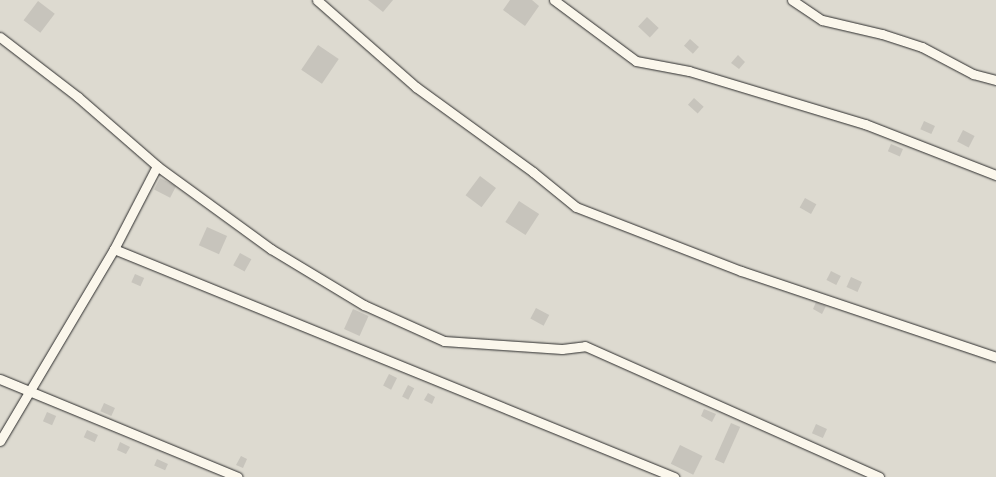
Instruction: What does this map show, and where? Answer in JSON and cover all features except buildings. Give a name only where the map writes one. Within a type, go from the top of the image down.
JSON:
[{"type":"lane","points":[[318,0],[416,87],[533,172],[576,207],[741,271],[996,357]]},
{"type":"lane","points":[[554,0],[636,61],[689,71],[865,124],[996,175]]},
{"type":"lane","points":[[792,0],[822,20],[882,34],[922,48],[973,74],[996,80]]},
{"type":"lane","points":[[0,37],[78,97],[157,166],[278,253],[364,305],[444,341],[562,348],[584,346],[879,477]]},
{"type":"lane","points":[[0,441],[114,249],[157,166]]},
{"type":"lane","points":[[114,249],[674,477]]},
{"type":"lane","points":[[0,379],[29,393],[238,477]]},
{"type":"shaded area","points":[[0,0],[996,0],[996,477],[0,477]]}]
